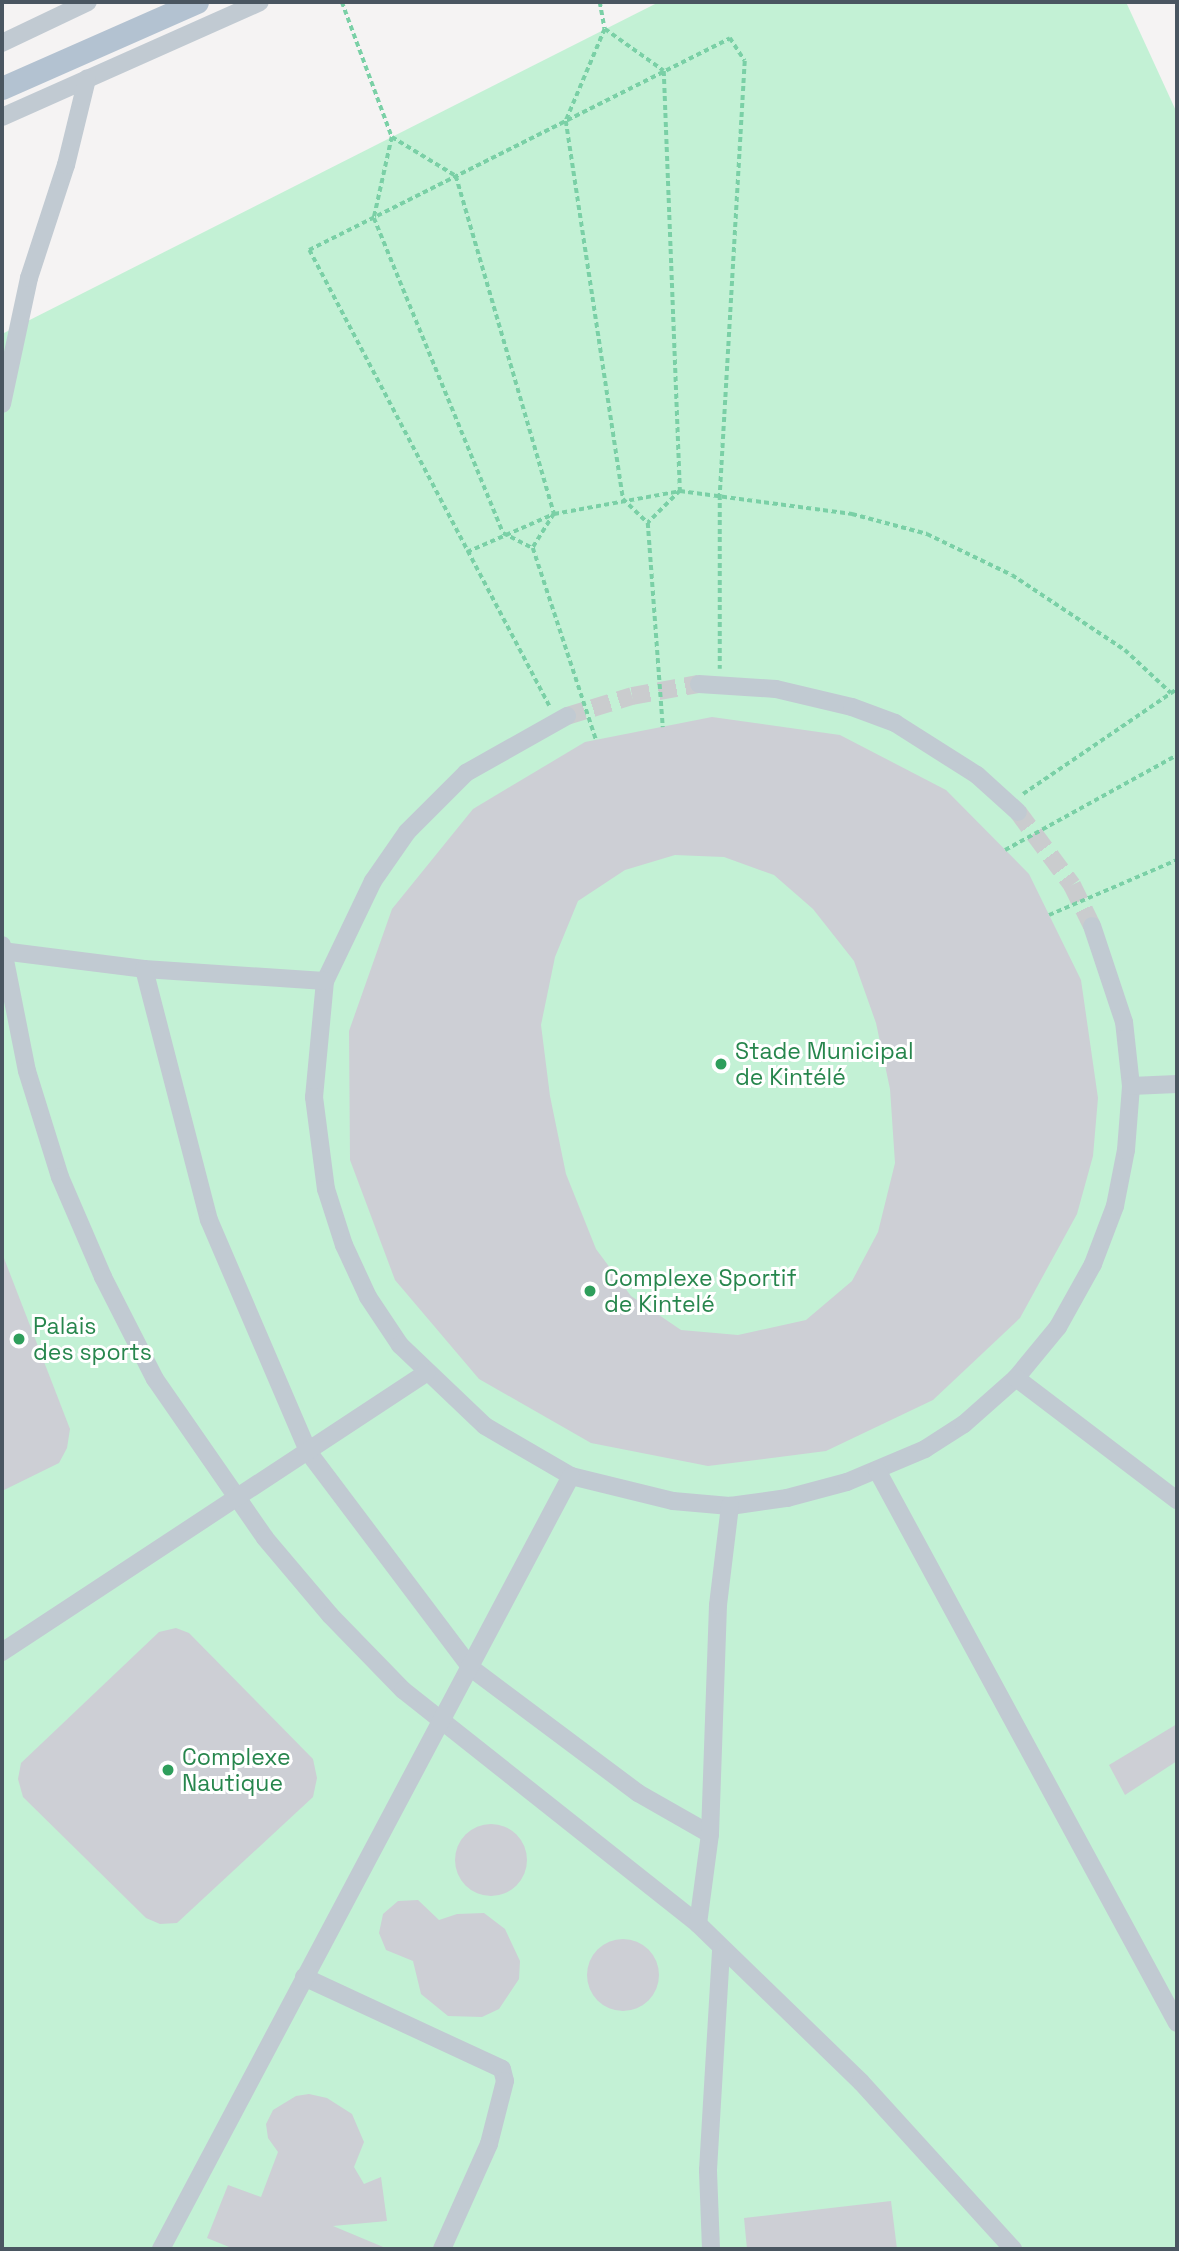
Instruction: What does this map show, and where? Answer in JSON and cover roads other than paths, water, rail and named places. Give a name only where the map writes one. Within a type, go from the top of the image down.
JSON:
[{"type":"main road","points":[[2,88],[197,2]]},
{"type":"street","points":[[2,117],[260,2]]},
{"type":"street","points":[[2,43],[78,4]]},
{"type":"street","points":[[2,404],[29,278],[66,165],[87,79]]},
{"type":"street","points":[[699,684],[776,689],[852,707],[895,723],[977,775],[1013,808]]},
{"type":"street","points":[[562,718],[466,773],[407,832],[373,881],[325,981],[314,1097],[326,1189],[368,1297],[400,1345],[426,1373],[485,1426],[571,1476],[673,1501],[730,1506],[820,1491],[925,1449],[964,1424],[1016,1378],[1058,1327],[1106,1235],[1126,1150],[1131,1086],[1124,1022],[1092,926]]},
{"type":"street","points":[[2,945],[27,1072],[60,1177],[155,1379],[236,1499],[330,1615],[439,1720],[698,1924],[721,1950],[862,2082],[1013,2249]]},
{"type":"street","points":[[2,951],[144,969],[325,981]]},
{"type":"street","points":[[144,969],[209,1220],[309,1454],[471,1668],[638,1793],[710,1834]]},
{"type":"street","points":[[1131,1086],[1177,1084]]},
{"type":"street","points":[[2,1652],[309,1454],[426,1373]]},
{"type":"street","points":[[1016,1378],[1177,1500]]},
{"type":"street","points":[[877,1470],[1177,2023]]},
{"type":"street","points":[[166,2248],[304,1977],[571,1476]]},
{"type":"street","points":[[698,1924],[710,1834],[718,1605],[730,1506]]},
{"type":"street","points":[[711,2249],[708,2170],[721,1950]]},
{"type":"street","points":[[304,1977],[502,2069],[505,2081],[489,2144],[442,2249]]},
{"type":"tunnel","points":[[567,716],[632,696],[699,684]]},
{"type":"tunnel","points":[[1018,812],[1072,885],[1092,926]]},
{"type":"place","name":"Stade Municipal de Kintélé","points":[[721,1064]]},
{"type":"place","name":"Complexe Sportif de Kintelé","points":[[590,1291]]},
{"type":"place","name":"Palais des sports","points":[[19,1339]]},
{"type":"place","name":"Complexe Nautique","points":[[168,1770]]}]
